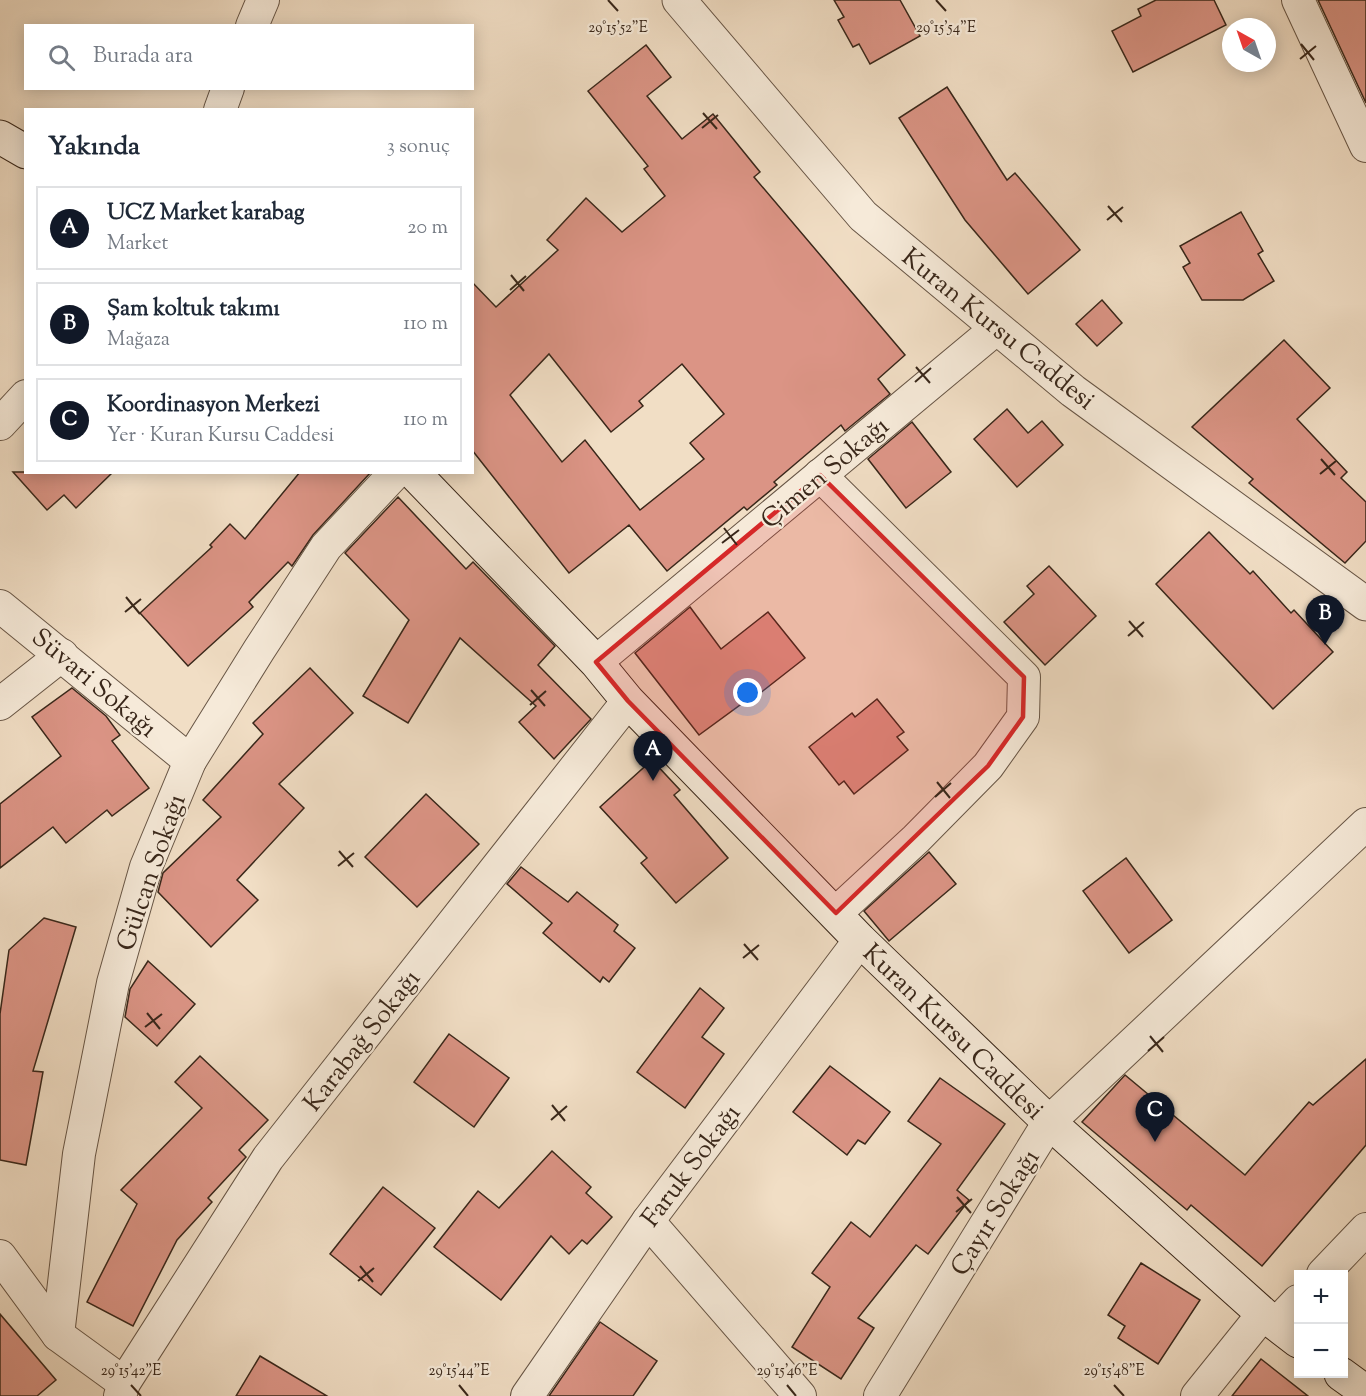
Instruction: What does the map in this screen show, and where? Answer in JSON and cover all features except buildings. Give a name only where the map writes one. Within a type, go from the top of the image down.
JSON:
[{"type":"main road","name":"Kuran Kursu Caddesi","points":[[679,0],[863,216],[1073,391],[1366,604]]},
{"type":"main road","points":[[0,137],[24,151]]},
{"type":"main road","name":"Kuran Kursu Caddesi","points":[[415,474],[596,662],[628,701],[860,940],[1049,1122],[1279,1327]]},
{"type":"main road","points":[[1347,1378],[1366,1392]]},
{"type":"street","points":[[1298,0],[1366,146]]},
{"type":"street","points":[[221,108],[227,90]]},
{"type":"street","name":"Çimen Sokağı","points":[[596,662],[997,328]]},
{"type":"street","points":[[0,424],[24,398]]},
{"type":"street","name":"Gülcan Sokağı","points":[[58,1335],[79,1154],[112,983],[146,867],[189,761],[326,547],[394,474]]},
{"type":"street","points":[[820,475],[1024,677],[1023,717],[988,766],[916,839],[836,913]]},
{"type":"street","name":"Süvari Sokağı","points":[[0,606],[189,761]]},
{"type":"street","points":[[0,704],[62,655]]},
{"type":"street","name":"Karabağ Sokağı","points":[[122,1389],[268,1158],[628,701]]},
{"type":"street","name":"Çayır Sokağı","points":[[880,1396],[1049,1122],[1366,824]]},
{"type":"street","name":"Faruk Sokağı","points":[[527,1396],[648,1221],[860,940]]},
{"type":"street","points":[[648,1221],[800,1396]]},
{"type":"street","points":[[1328,1270],[1366,1229]]},
{"type":"street","points":[[0,1256],[58,1335],[122,1389]]},
{"type":"street","points":[[1197,1396],[1279,1327],[1294,1308]]},
{"type":"highlighted area","points":[[820,475],[1024,677],[1023,717],[988,766],[836,913],[628,701],[596,662]]},
{"type":"place","name":"Şam koltuk takımı","points":[[1325,645]]},
{"type":"place","name":"UCZ Market karabag","points":[[653,781]]},
{"type":"place","name":"Koordinasyon Merkezi","points":[[1155,1142]]}]
